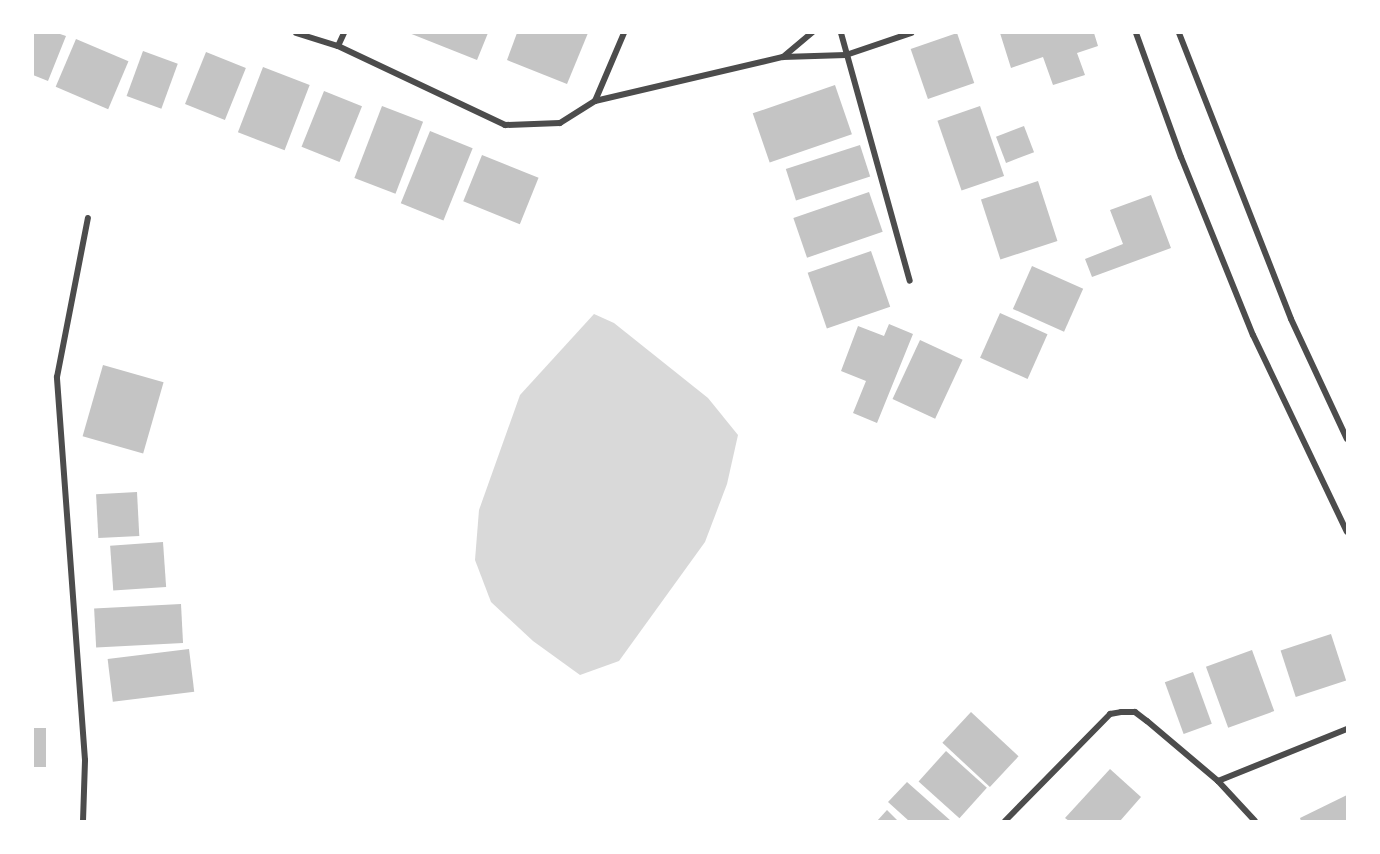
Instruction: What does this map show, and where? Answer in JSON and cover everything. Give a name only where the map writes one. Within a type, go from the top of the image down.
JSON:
[{"type":"street","points":[[296,33],[338,46],[505,125],[560,123],[595,101],[783,57],[846,55],[911,33]]},
{"type":"street","points":[[338,46],[344,33]]},
{"type":"street","points":[[595,101],[624,33]]},
{"type":"street","points":[[783,57],[812,33]]},
{"type":"street","points":[[840,33],[910,281]]},
{"type":"street","points":[[1136,33],[1181,157],[1253,335],[1347,532]]},
{"type":"street","points":[[1179,33],[1291,319],[1347,439]]},
{"type":"street","points":[[82,821],[85,760],[57,377],[88,218]]},
{"type":"street","points":[[1005,821],[1110,714],[1135,712],[1218,781],[1255,821]]},
{"type":"street","points":[[1218,781],[1347,729]]},
{"type":"shaded area","points":[[594,314],[614,323],[708,398],[738,435],[727,484],[705,542],[619,661],[580,675],[533,641],[491,602],[475,560],[479,510],[520,395]]},
{"type":"building","points":[[33,33],[57,33],[66,36],[48,81],[33,75]]},
{"type":"building","points":[[409,33],[488,33],[477,60]]},
{"type":"building","points":[[517,33],[588,33],[567,84],[507,60]]},
{"type":"building","points":[[957,33],[974,83],[928,99],[911,49]]},
{"type":"building","points":[[1000,33],[1094,33],[1098,46],[1077,53],[1085,75],[1053,85],[1043,57],[1011,68]]},
{"type":"building","points":[[76,39],[128,61],[108,109],[56,87]]},
{"type":"building","points":[[143,51],[178,64],[161,109],[127,96]]},
{"type":"building","points":[[206,52],[246,68],[225,120],[185,104]]},
{"type":"building","points":[[263,67],[310,85],[285,150],[238,132]]},
{"type":"building","points":[[835,85],[852,134],[770,162],[753,113]]},
{"type":"building","points":[[324,91],[362,106],[340,162],[302,147]]},
{"type":"building","points":[[382,106],[423,122],[395,194],[354,178]]},
{"type":"building","points":[[980,106],[1004,176],[962,191],[937,121]]},
{"type":"building","points":[[1024,126],[1034,152],[1006,163],[996,137]]},
{"type":"building","points":[[430,131],[473,148],[443,221],[401,203]]},
{"type":"building","points":[[860,145],[870,176],[796,200],[786,169]]},
{"type":"building","points":[[482,155],[539,178],[520,224],[463,201]]},
{"type":"building","points":[[1038,181],[1057,241],[1000,259],[981,200]]},
{"type":"building","points":[[869,192],[883,232],[807,258],[793,218]]},
{"type":"building","points":[[1151,195],[1171,248],[1092,277],[1085,259],[1123,244],[1110,210]]},
{"type":"building","points":[[871,251],[890,307],[827,329],[808,273]]},
{"type":"building","points":[[1032,266],[1083,289],[1064,332],[1013,309]]},
{"type":"building","points":[[1000,313],[1048,334],[1028,379],[980,358]]},
{"type":"building","points":[[889,324],[913,334],[877,423],[853,413],[866,381],[841,371],[858,326],[884,336]]},
{"type":"building","points":[[920,340],[963,360],[935,419],[893,399]]},
{"type":"building","points":[[103,365],[164,382],[143,453],[83,436]]},
{"type":"building","points":[[137,492],[139,536],[98,538],[96,494]]},
{"type":"building","points":[[163,542],[166,587],[113,591],[110,546]]},
{"type":"building","points":[[181,604],[183,643],[96,647],[94,609]]},
{"type":"building","points":[[1331,634],[1346,681],[1296,697],[1281,650]]},
{"type":"building","points":[[189,649],[194,692],[113,702],[108,659]]},
{"type":"building","points":[[1252,650],[1274,711],[1228,728],[1206,667]]},
{"type":"building","points":[[1193,672],[1212,724],[1184,734],[1165,682]]},
{"type":"building","points":[[971,712],[1019,756],[990,787],[942,743]]},
{"type":"building","points":[[33,728],[46,728],[46,767],[33,767]]},
{"type":"building","points":[[946,751],[987,788],[959,818],[919,781]]},
{"type":"building","points":[[1110,769],[1141,797],[1120,821],[1069,821],[1065,818]]},
{"type":"building","points":[[907,782],[951,821],[909,821],[888,802]]},
{"type":"building","points":[[1347,795],[1347,821],[1301,821],[1300,818]]},
{"type":"building","points":[[887,810],[898,821],[877,821]]}]
